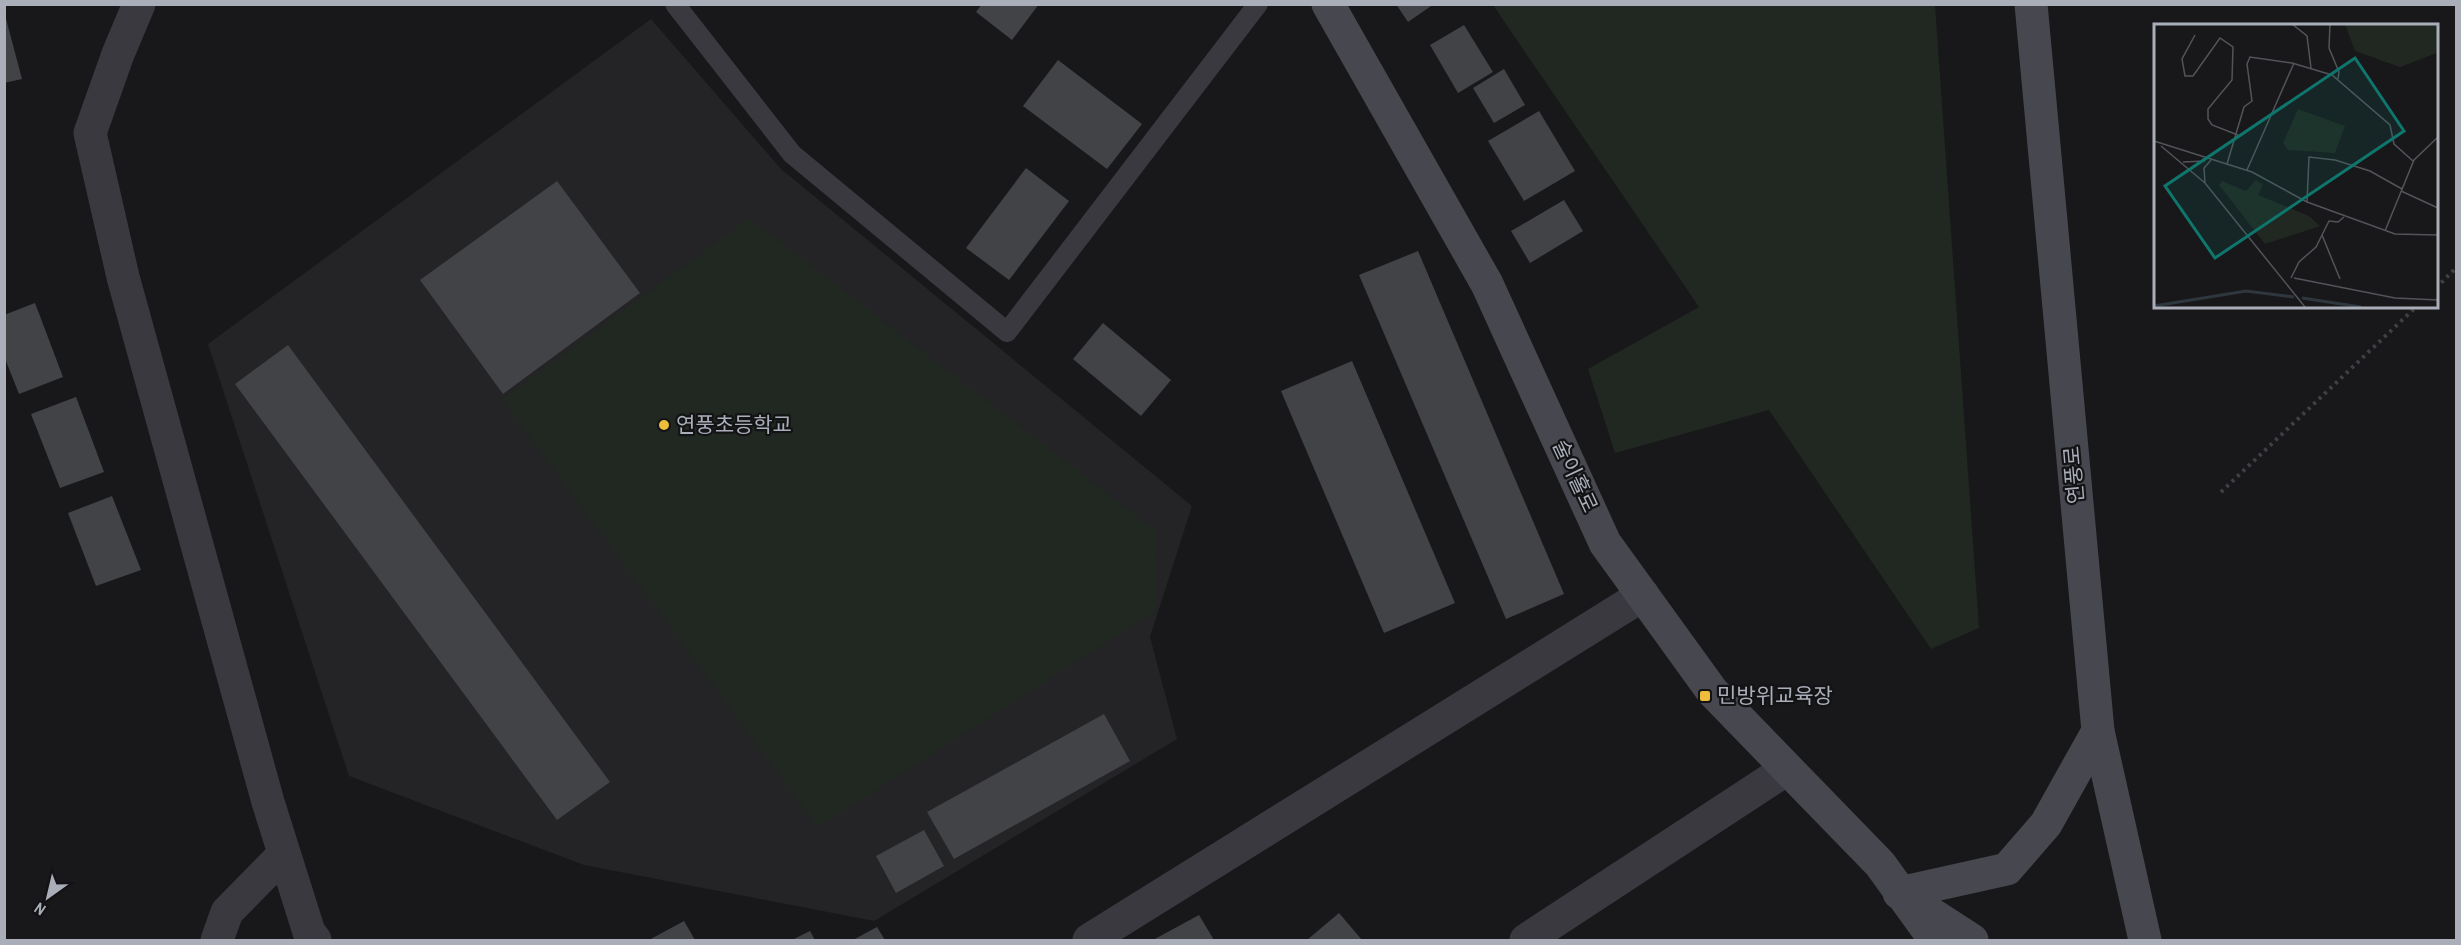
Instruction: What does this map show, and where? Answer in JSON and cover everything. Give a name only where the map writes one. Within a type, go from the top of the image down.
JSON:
[{"type":"main road","name":"술이홀로","points":[[1328,4],[1486,284],[1605,543],[1712,691],[1880,864],[1935,940]]},
{"type":"main road","name":"연풍로","points":[[2031,4],[2098,731],[2145,940]]},
{"type":"main road","points":[[1899,893],[2007,869],[2046,824],[2098,731]]},
{"type":"main road","points":[[1899,893],[1972,940]]},
{"type":"street","points":[[139,4],[118,54],[90,133],[123,277],[243,713],[284,854],[309,932],[315,940]]},
{"type":"street","points":[[1089,940],[1643,595]]},
{"type":"street","points":[[1526,940],[1786,769]]},
{"type":"street","points":[[217,940],[227,912],[284,854]]},
{"type":"lane","points":[[675,4],[792,154],[1007,332],[1257,4]]},
{"type":"path","points":[[2437,287],[2457,268]]},
{"type":"path","points":[[2221,492],[2415,308]]},
{"type":"shaded area","points":[[1493,5],[1935,5],[1979,628],[1931,649],[1769,410],[1615,453],[1588,369],[1699,307]]},
{"type":"shaded area","name":"연풍초등학교","points":[[651,19],[781,169],[1192,506],[1150,637],[1177,739],[874,921],[584,865],[349,776],[208,344]]},
{"type":"shaded area","points":[[749,218],[1155,530],[1156,611],[818,827],[502,399]]},
{"type":"building","points":[[982,4],[1039,4],[1012,40],[976,12]]},
{"type":"building","points":[[1396,4],[1434,4],[1408,22]]},
{"type":"building","points":[[4,16],[22,79],[4,83]]},
{"type":"building","points":[[1464,25],[1493,72],[1458,93],[1430,45]]},
{"type":"building","points":[[1058,60],[1142,124],[1107,169],[1023,106]]},
{"type":"building","points":[[1504,69],[1525,105],[1494,123],[1473,88]]},
{"type":"building","points":[[1539,111],[1575,171],[1524,201],[1488,141]]},
{"type":"building","points":[[1026,168],[1069,201],[1009,280],[966,248]]},
{"type":"building","points":[[557,181],[640,293],[503,394],[420,280]]},
{"type":"building","points":[[1564,200],[1583,231],[1530,263],[1511,231]]},
{"type":"building","points":[[1418,251],[1564,594],[1506,619],[1359,275]]},
{"type":"building","points":[[35,303],[63,377],[19,394],[4,356],[4,315]]},
{"type":"building","points":[[1103,323],[1171,380],[1141,416],[1073,359]]},
{"type":"building","points":[[288,345],[610,782],[557,820],[235,384]]},
{"type":"building","points":[[1352,361],[1455,603],[1384,633],[1281,391]]},
{"type":"building","points":[[76,397],[104,472],[60,488],[31,414]]},
{"type":"building","points":[[112,496],[141,570],[96,586],[68,513]]},
{"type":"building","points":[[1104,714],[1130,761],[954,859],[927,812]]},
{"type":"building","points":[[924,830],[944,866],[896,893],[876,856]]},
{"type":"building","points":[[1339,913],[1362,940],[1307,940]]},
{"type":"building","points":[[1199,915],[1214,940],[1153,940]]},
{"type":"building","points":[[684,921],[695,940],[649,940]]},
{"type":"building","points":[[877,927],[885,940],[853,940]]},
{"type":"building","points":[[810,931],[815,940],[792,940]]},
{"type":"place","name":"연풍초등학교","points":[[664,425]]},
{"type":"place","name":"민방위교육장","points":[[1705,696]]}]
